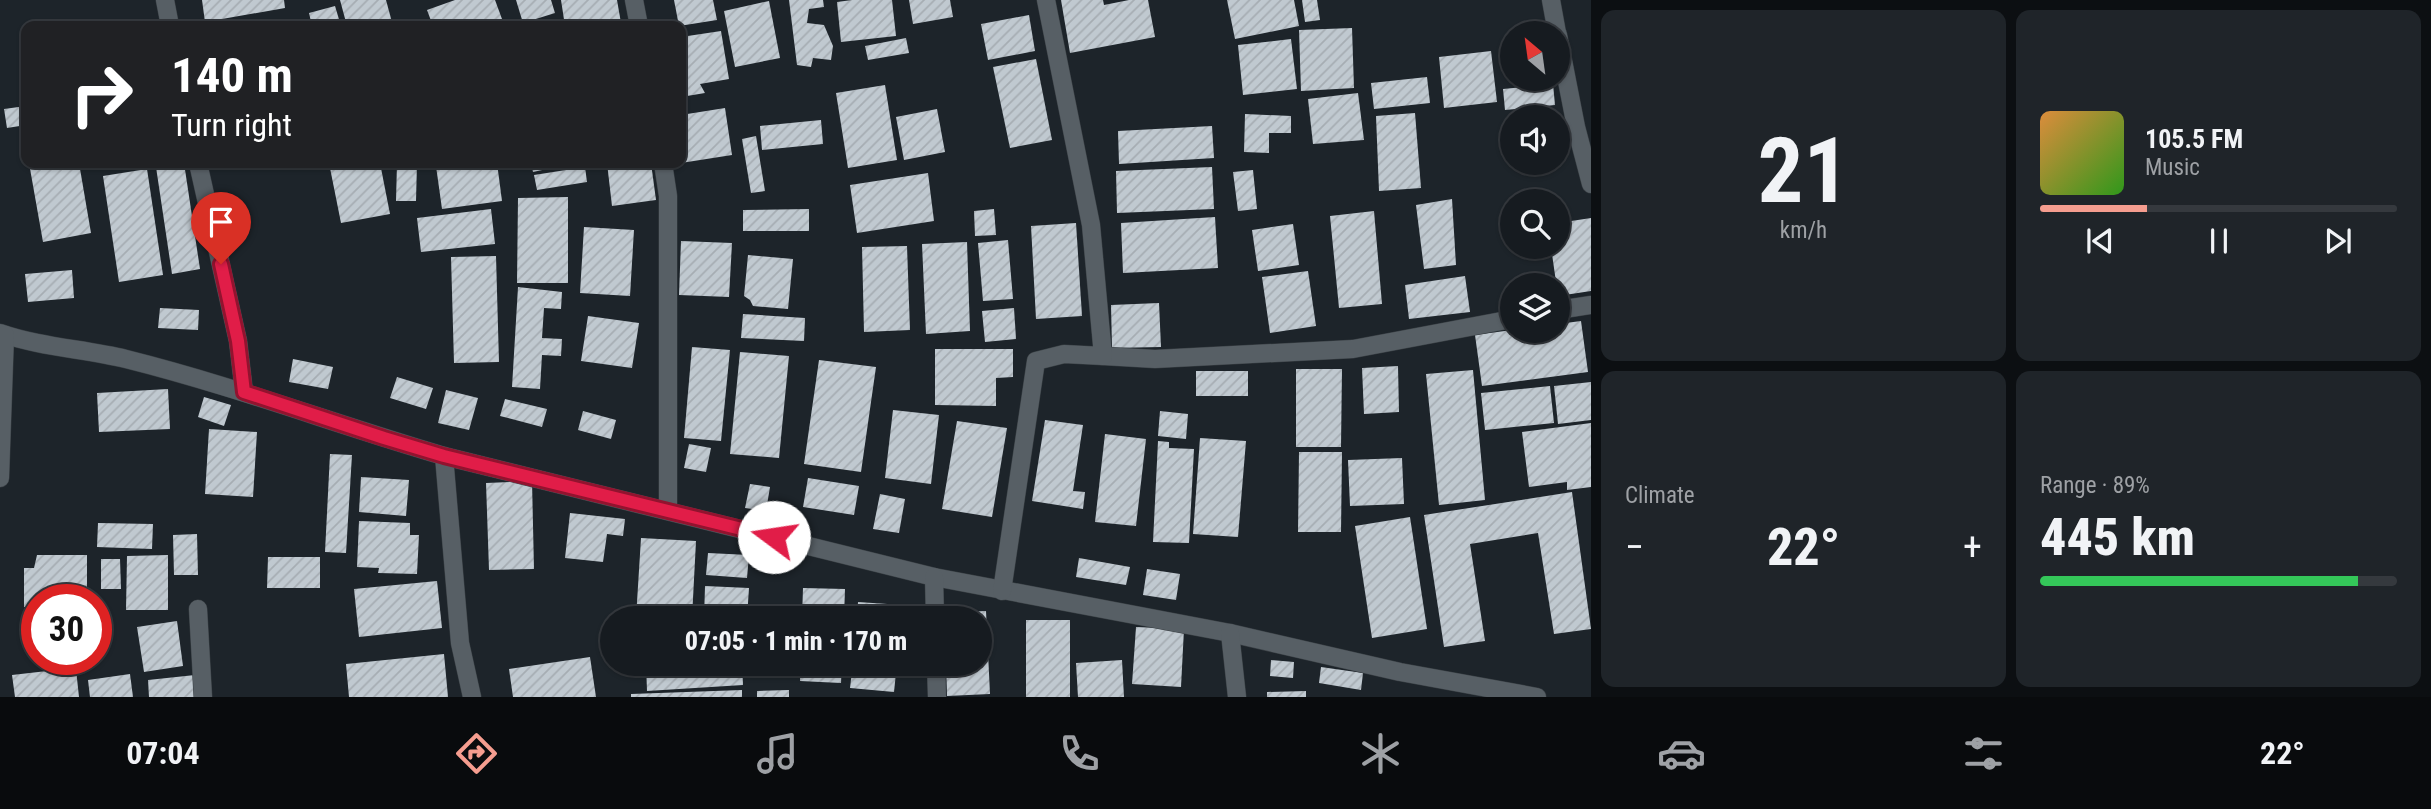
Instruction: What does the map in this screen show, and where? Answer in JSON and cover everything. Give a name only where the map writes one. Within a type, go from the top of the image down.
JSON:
[{"type":"street","points":[[165,0],[169,21]]},
{"type":"street","points":[[634,0],[638,21]]},
{"type":"street","points":[[1046,0],[1091,225],[1102,356]]},
{"type":"street","points":[[1550,0],[1554,21]]},
{"type":"street","points":[[1569,91],[1591,184]]},
{"type":"street","points":[[199,168],[238,341],[244,392]]},
{"type":"street","points":[[664,168],[668,196],[668,511]]},
{"type":"street","points":[[1570,308],[1591,305]]},
{"type":"street","points":[[1002,590],[1036,361],[1064,354],[1155,359],[1353,349],[1500,321]]},
{"type":"street","points":[[0,478],[3,334],[125,359],[244,392],[444,456],[934,577],[1230,633],[1400,672],[1537,697]]},
{"type":"street","points":[[444,456],[460,643],[472,697]]},
{"type":"street","points":[[934,577],[935,606]]},
{"type":"street","points":[[198,609],[203,697]]},
{"type":"street","points":[[1230,633],[1237,697]]},
{"type":"street","points":[[936,676],[937,697]]},
{"type":"building","points":[[202,0],[284,0],[285,8],[205,21]]},
{"type":"building","points":[[340,0],[386,0],[392,21],[346,21]]},
{"type":"building","points":[[455,0],[495,0],[502,19],[431,21],[427,10]]},
{"type":"building","points":[[516,0],[551,0],[555,13],[522,21]]},
{"type":"building","points":[[561,0],[617,0],[621,21],[564,21]]},
{"type":"building","points":[[674,0],[713,0],[717,20],[686,25],[686,21],[678,21]]},
{"type":"building","points":[[789,0],[823,0],[824,7],[809,9],[807,23],[824,25],[833,46],[831,60],[813,58],[811,67],[797,65]]},
{"type":"building","points":[[892,0],[896,36],[841,42],[837,2]]},
{"type":"building","points":[[909,0],[950,0],[953,17],[913,24]]},
{"type":"building","points":[[1061,0],[1103,0],[1104,5],[1129,0],[1148,0],[1155,37],[1070,53]]},
{"type":"building","points":[[1227,0],[1294,0],[1299,26],[1235,39]]},
{"type":"building","points":[[1302,0],[1317,0],[1320,20],[1305,22]]},
{"type":"building","points":[[769,1],[780,58],[735,67],[724,11]]},
{"type":"building","points":[[335,6],[340,21],[311,21],[309,13]]},
{"type":"building","points":[[1029,15],[1035,51],[988,60],[981,24]]},
{"type":"building","points":[[1352,28],[1354,88],[1301,91],[1299,30]]},
{"type":"building","points":[[721,31],[729,79],[700,84],[705,93],[686,96],[686,36]]},
{"type":"building","points":[[906,38],[909,53],[868,60],[865,46]]},
{"type":"building","points":[[1291,39],[1297,89],[1243,95],[1238,45]]},
{"type":"building","points":[[1491,51],[1497,102],[1444,108],[1439,57]]},
{"type":"building","points":[[1036,59],[1052,140],[1010,148],[993,67]]},
{"type":"building","points":[[1427,77],[1430,103],[1374,109],[1371,83]]},
{"type":"building","points":[[885,85],[897,160],[848,168],[836,93]]},
{"type":"building","points":[[1503,91],[1554,91],[1555,105],[1505,105]]},
{"type":"building","points":[[1358,93],[1364,140],[1313,144],[1308,99]]},
{"type":"building","points":[[21,107],[21,126],[7,128],[4,109]]},
{"type":"building","points":[[725,108],[732,155],[686,162],[686,114]]},
{"type":"building","points":[[937,109],[945,152],[904,160],[896,117]]},
{"type":"building","points":[[1415,113],[1421,188],[1379,191],[1376,116]]},
{"type":"building","points":[[1245,114],[1291,116],[1291,133],[1269,133],[1269,153],[1244,152]]},
{"type":"building","points":[[821,120],[823,144],[762,150],[760,126]]},
{"type":"building","points":[[1212,126],[1214,158],[1119,164],[1118,131]]},
{"type":"building","points":[[756,136],[765,191],[751,193],[742,139]]},
{"type":"building","points":[[1212,167],[1214,209],[1117,213],[1116,171]]},
{"type":"building","points":[[30,168],[80,168],[91,233],[43,242]]},
{"type":"building","points":[[156,168],[185,168],[200,269],[172,274]]},
{"type":"building","points":[[330,168],[381,168],[390,214],[341,223]]},
{"type":"building","points":[[397,168],[417,168],[416,201],[396,201]]},
{"type":"building","points":[[436,168],[498,168],[502,201],[442,209]]},
{"type":"building","points":[[532,168],[552,168],[533,172]]},
{"type":"building","points":[[585,168],[587,182],[537,190],[534,175]]},
{"type":"building","points":[[608,168],[652,168],[656,200],[612,206]]},
{"type":"building","points":[[147,169],[163,275],[119,282],[103,176]]},
{"type":"building","points":[[1253,170],[1257,209],[1238,211],[1233,172]]},
{"type":"building","points":[[928,173],[934,221],[857,233],[850,185]]},
{"type":"building","points":[[568,197],[568,283],[517,283],[518,198]]},
{"type":"building","points":[[1452,199],[1456,265],[1424,269],[1416,205]]},
{"type":"building","points":[[491,209],[495,244],[421,252],[417,218]]},
{"type":"building","points":[[809,209],[809,231],[743,231],[743,210]]},
{"type":"building","points":[[994,209],[996,235],[975,236],[974,211]]},
{"type":"building","points":[[1374,211],[1382,304],[1339,308],[1330,216]]},
{"type":"building","points":[[1215,217],[1218,268],[1123,273],[1121,223]]},
{"type":"building","points":[[1591,218],[1591,291],[1570,294],[1570,273],[1555,273],[1553,259],[1570,259],[1570,221]]},
{"type":"building","points":[[1076,223],[1082,316],[1036,319],[1031,226]]},
{"type":"building","points":[[1293,224],[1299,265],[1258,271],[1252,230]]},
{"type":"building","points":[[584,227],[634,230],[630,296],[580,293]]},
{"type":"building","points":[[1008,240],[1013,299],[983,301],[978,243]]},
{"type":"building","points":[[681,241],[732,243],[729,297],[679,295]]},
{"type":"building","points":[[967,242],[970,331],[926,334],[922,244]]},
{"type":"building","points":[[907,246],[910,330],[864,332],[862,247]]},
{"type":"building","points":[[748,255],[793,259],[788,309],[753,306],[744,296]]},
{"type":"building","points":[[496,256],[499,362],[454,363],[451,257]]},
{"type":"building","points":[[72,270],[74,298],[28,302],[25,274]]},
{"type":"building","points":[[1308,271],[1316,326],[1270,333],[1262,277]]},
{"type":"building","points":[[1465,276],[1470,312],[1409,319],[1405,285]]},
{"type":"building","points":[[518,287],[562,292],[561,309],[544,308],[542,338],[562,339],[561,356],[542,355],[540,389],[512,387]]},
{"type":"building","points":[[1159,303],[1161,347],[1112,348],[1111,305]]},
{"type":"building","points":[[160,308],[199,310],[198,330],[158,328]]},
{"type":"building","points":[[1014,308],[1016,339],[985,342],[982,311]]},
{"type":"building","points":[[743,314],[805,318],[804,341],[741,338]]},
{"type":"building","points":[[588,316],[639,323],[632,368],[581,361]]},
{"type":"building","points":[[1581,321],[1588,372],[1482,386],[1475,335],[1500,332],[1500,343],[1570,343],[1570,322]]},
{"type":"building","points":[[692,347],[730,350],[721,441],[684,438]]},
{"type":"building","points":[[935,349],[1013,349],[1013,377],[996,378],[996,406],[935,405]]},
{"type":"building","points":[[740,352],[789,356],[779,458],[730,454]]},
{"type":"building","points":[[293,359],[333,367],[328,389],[289,382]]},
{"type":"building","points":[[819,360],[876,367],[861,472],[804,464]]},
{"type":"building","points":[[1398,366],[1399,412],[1364,414],[1362,368]]},
{"type":"building","points":[[1296,369],[1342,369],[1341,447],[1296,447]]},
{"type":"building","points":[[1473,370],[1485,500],[1439,505],[1426,374]]},
{"type":"building","points":[[1196,371],[1248,371],[1248,396],[1196,396]]},
{"type":"building","points":[[397,377],[433,388],[426,409],[390,398]]},
{"type":"building","points":[[1591,382],[1591,420],[1558,424],[1554,386]]},
{"type":"building","points":[[1550,386],[1554,423],[1485,430],[1481,393]]},
{"type":"building","points":[[168,389],[170,429],[99,432],[97,393]]},
{"type":"building","points":[[446,390],[478,398],[469,430],[438,423]]},
{"type":"building","points":[[204,397],[231,405],[224,426],[198,417]]},
{"type":"building","points":[[505,399],[547,409],[542,427],[500,416]]},
{"type":"building","points":[[893,410],[939,415],[931,484],[885,478]]},
{"type":"building","points":[[583,411],[616,420],[611,439],[578,430]]},
{"type":"building","points":[[1160,411],[1188,414],[1186,439],[1158,436]]},
{"type":"building","points":[[1045,420],[1083,425],[1073,491],[1085,492],[1083,509],[1032,501]]},
{"type":"building","points":[[957,421],[1007,428],[992,517],[942,509]]},
{"type":"building","points":[[1591,423],[1591,487],[1567,490],[1567,482],[1529,487],[1522,432]]},
{"type":"building","points":[[209,429],[257,432],[253,497],[205,494]]},
{"type":"building","points":[[1105,434],[1146,439],[1136,526],[1095,522]]},
{"type":"building","points":[[1200,438],[1246,441],[1238,537],[1193,534]]},
{"type":"building","points":[[1158,441],[1169,442],[1169,448],[1194,449],[1189,543],[1153,542]]},
{"type":"building","points":[[689,444],[711,448],[706,472],[684,468]]},
{"type":"building","points":[[1299,452],[1342,452],[1341,532],[1298,532]]},
{"type":"building","points":[[330,454],[352,455],[346,553],[325,552]]},
{"type":"building","points":[[1402,458],[1404,504],[1350,506],[1348,460]]},
{"type":"building","points":[[361,477],[409,480],[406,516],[359,512]]},
{"type":"building","points":[[808,478],[859,486],[854,515],[803,507]]},
{"type":"building","points":[[532,481],[534,569],[489,570],[486,483]]},
{"type":"building","points":[[750,484],[770,487],[766,511],[745,508]]},
{"type":"building","points":[[1572,492],[1591,629],[1554,634],[1538,533],[1470,544],[1485,641],[1444,647],[1424,515]]},
{"type":"building","points":[[880,494],[905,499],[899,533],[873,529]]},
{"type":"building","points":[[570,513],[625,519],[623,536],[607,534],[603,562],[565,558]]},
{"type":"building","points":[[1410,517],[1427,629],[1372,638],[1355,526]]},
{"type":"building","points":[[359,521],[410,523],[410,535],[419,535],[417,574],[378,573],[379,568],[357,567]]},
{"type":"building","points":[[98,523],[153,524],[152,549],[97,547]]},
{"type":"building","points":[[197,534],[198,575],[174,575],[173,535]]},
{"type":"building","points":[[641,538],[696,541],[693,606],[637,606]]},
{"type":"building","points":[[708,553],[749,555],[747,578],[706,575]]},
{"type":"building","points":[[37,555],[87,555],[87,584],[24,584],[24,568],[34,568]]},
{"type":"building","points":[[168,555],[168,610],[126,610],[127,556]]},
{"type":"building","points":[[268,557],[320,557],[320,588],[267,588]]},
{"type":"building","points":[[1079,558],[1130,567],[1126,585],[1076,577]]},
{"type":"building","points":[[101,559],[120,559],[121,589],[112,589],[112,584],[101,584]]},
{"type":"building","points":[[1147,569],[1180,574],[1176,600],[1143,595]]},
{"type":"building","points":[[437,581],[442,628],[359,637],[354,589]]},
{"type":"building","points":[[705,586],[749,588],[748,606],[704,606]]},
{"type":"building","points":[[803,588],[845,589],[844,606],[802,606]]},
{"type":"building","points":[[858,602],[902,605],[902,606],[858,606]]},
{"type":"building","points":[[1026,620],[1070,620],[1070,697],[1026,697]]},
{"type":"building","points":[[177,621],[183,666],[144,672],[137,627]]},
{"type":"building","points":[[1136,627],[1184,629],[1181,687],[1132,684]]},
{"type":"building","points":[[444,654],[448,697],[349,697],[346,664]]},
{"type":"building","points":[[590,657],[596,697],[513,697],[509,669]]},
{"type":"building","points":[[1122,660],[1124,697],[1078,697],[1076,663]]},
{"type":"building","points":[[1271,660],[1294,662],[1293,678],[1270,676]]},
{"type":"building","points":[[1321,667],[1363,673],[1361,690],[1319,683]]},
{"type":"building","points":[[130,674],[133,697],[90,697],[88,680]]},
{"type":"building","points":[[12,675],[77,675],[79,697],[15,697]]},
{"type":"building","points":[[195,675],[197,697],[149,697],[148,680]]},
{"type":"building","points":[[646,676],[743,676],[743,685],[647,691]]},
{"type":"building","points":[[800,676],[841,676],[841,683],[800,681]]},
{"type":"building","points":[[851,676],[896,676],[894,692],[850,688]]},
{"type":"building","points":[[946,676],[989,676],[990,694],[947,696]]},
{"type":"building","points":[[742,690],[742,697],[631,697],[631,694]]},
{"type":"building","points":[[789,690],[789,697],[757,697],[757,691]]},
{"type":"building","points":[[1306,691],[1306,697],[1267,697],[1267,692]]},
{"type":"route","points":[[221,264],[238,341],[244,392],[444,456],[774,537]]}]
